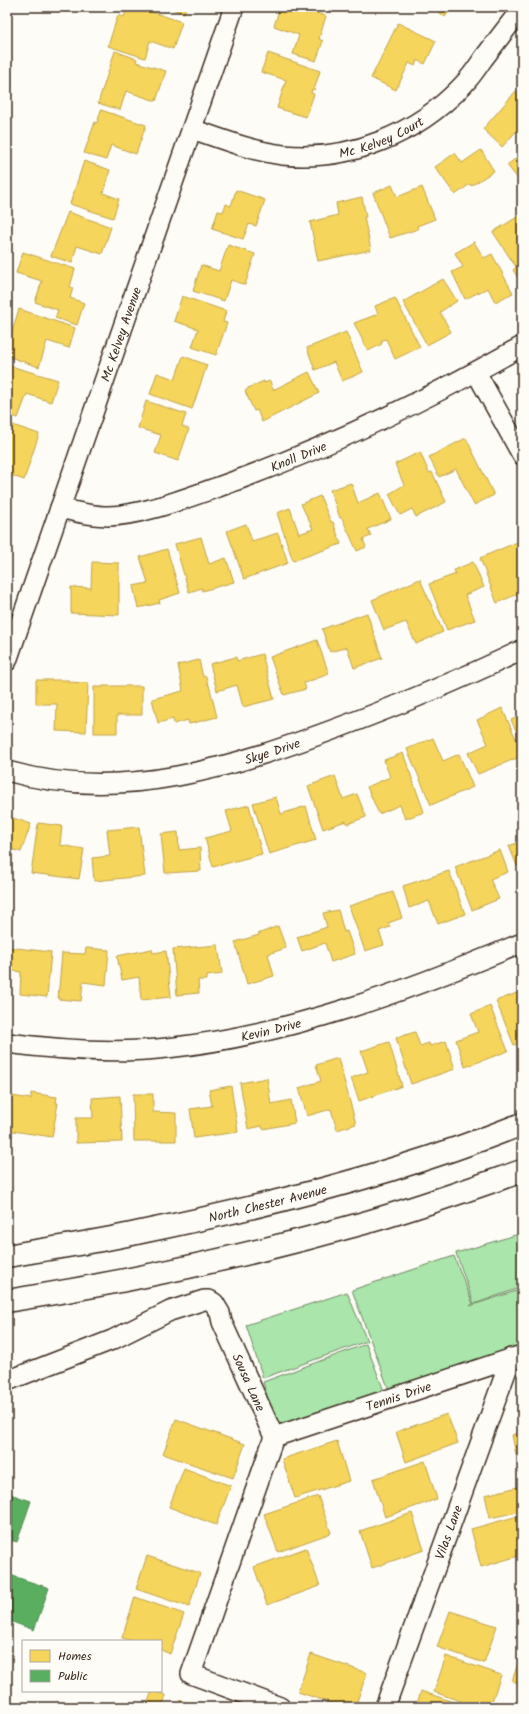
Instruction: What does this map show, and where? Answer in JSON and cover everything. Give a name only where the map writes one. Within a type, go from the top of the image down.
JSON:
[{"type":"main road","name":"North Chester Avenue","points":[[7,1256],[140,1233],[231,1213],[353,1180],[430,1157],[522,1124]]},
{"type":"main road","points":[[7,1300],[148,1276],[241,1256],[365,1223],[522,1171]]},
{"type":"street","name":"Mc Kelvey Avenue","points":[[7,661],[234,7]]},
{"type":"street","name":"Mc Kelvey Court","points":[[192,129],[250,149],[283,155],[323,155],[350,151],[382,141],[412,127],[445,103],[464,84],[522,8]]},
{"type":"street","name":"Knoll Drive","points":[[60,508],[84,514],[108,516],[132,514],[195,495],[274,467],[351,435],[427,399],[522,346]]},
{"type":"street","points":[[476,372],[522,455]]},
{"type":"street","name":"Skye Drive","points":[[7,771],[57,781],[99,783],[134,783],[184,776],[218,768],[316,736],[400,705],[522,650]]},
{"type":"street","name":"Kevin Drive","points":[[7,1043],[48,1049],[107,1051],[165,1048],[219,1041],[270,1031],[360,1004],[466,966],[522,943]]},
{"type":"street","name":"Sousa Lane","points":[[7,1381],[112,1340],[170,1311],[204,1300],[210,1300],[214,1303],[220,1313],[222,1322],[274,1437]]},
{"type":"street","name":"Tennis Drive","points":[[274,1437],[517,1357]]},
{"type":"street","name":"Vilas Lane","points":[[385,1707],[517,1357]]},
{"type":"street","points":[[274,1437],[191,1674],[280,1707]]},
{"type":"green space","points":[[522,1233],[522,1287],[474,1304],[456,1253]]},
{"type":"green space","points":[[454,1256],[473,1304],[470,1306],[522,1289],[522,1346],[390,1393],[352,1290]]},
{"type":"green space","points":[[347,1292],[367,1341],[263,1378],[246,1325]]},
{"type":"green space","points":[[366,1344],[386,1396],[277,1430],[263,1382]]},
{"type":"building: Homes","points":[[127,7],[137,7],[182,22],[173,49],[150,41],[145,58],[108,46],[118,15],[124,17]]},
{"type":"building: Homes","points":[[165,7],[186,7],[184,13]]},
{"type":"building: Homes","points":[[280,7],[298,7],[326,16],[319,39],[323,41],[316,61],[293,54],[299,35],[274,26]]},
{"type":"building: Homes","points":[[310,7],[330,7],[327,12]]},
{"type":"building: Homes","points":[[432,7],[452,7],[445,17]]},
{"type":"building: Homes","points":[[398,23],[436,41],[425,64],[417,60],[415,66],[409,63],[396,90],[371,78]]},
{"type":"building: Homes","points":[[115,51],[137,59],[136,62],[166,71],[156,101],[126,91],[120,110],[98,103]]},
{"type":"building: Homes","points":[[268,53],[320,71],[314,90],[312,89],[311,93],[314,94],[306,117],[277,108],[286,80],[261,72]]},
{"type":"building: Homes","points":[[516,91],[522,96],[522,125],[502,147],[483,129]]},
{"type":"building: Homes","points":[[101,110],[146,125],[136,154],[111,145],[106,160],[84,153]]},
{"type":"building: Homes","points":[[481,150],[494,171],[471,186],[470,184],[455,195],[435,167],[455,153],[462,163]]},
{"type":"building: Homes","points":[[522,154],[522,184],[507,165]]},
{"type":"building: Homes","points":[[84,161],[110,170],[103,193],[119,199],[113,218],[70,204]]},
{"type":"building: Homes","points":[[392,185],[397,197],[422,187],[435,219],[417,226],[418,229],[390,238],[373,193]]},
{"type":"building: Homes","points":[[236,190],[265,200],[256,226],[249,224],[243,239],[212,229],[218,211],[223,212],[226,204],[231,206]]},
{"type":"building: Homes","points":[[362,197],[366,217],[364,217],[371,250],[318,261],[310,222],[338,215],[336,203]]},
{"type":"building: Homes","points":[[68,212],[111,227],[102,254],[77,246],[72,263],[51,256]]},
{"type":"building: Homes","points":[[522,214],[522,284],[513,270],[516,267],[493,232]]},
{"type":"building: Homes","points":[[474,242],[484,258],[492,254],[513,293],[495,302],[488,288],[465,299],[452,272],[463,267],[455,253]]},
{"type":"building: Homes","points":[[228,245],[255,254],[245,285],[231,280],[224,301],[193,291],[201,265],[219,271]]},
{"type":"building: Homes","points":[[23,252],[75,269],[70,287],[73,288],[70,298],[84,303],[77,325],[55,318],[58,310],[35,302],[42,281],[16,273]]},
{"type":"building: Homes","points":[[443,279],[457,301],[440,312],[451,332],[427,345],[403,302]]},
{"type":"building: Homes","points":[[182,296],[226,311],[223,322],[227,323],[216,355],[192,347],[198,329],[174,321]]},
{"type":"building: Homes","points":[[395,298],[420,347],[395,359],[386,339],[381,341],[382,344],[368,351],[354,323],[378,314],[375,306]]},
{"type":"building: Homes","points":[[19,309],[75,328],[69,348],[47,341],[39,367],[7,356],[7,347]]},
{"type":"building: Homes","points":[[346,332],[363,372],[342,381],[334,362],[315,370],[307,348]]},
{"type":"building: Homes","points":[[183,356],[207,365],[192,409],[150,394],[157,373],[175,379]]},
{"type":"building: Homes","points":[[7,365],[58,380],[51,402],[27,394],[18,418],[7,414]]},
{"type":"building: Homes","points":[[309,372],[319,393],[262,422],[257,410],[254,411],[245,391],[248,388],[264,381],[264,383],[270,381],[273,390]]},
{"type":"building: Homes","points":[[146,401],[186,414],[182,426],[189,429],[178,461],[155,453],[161,435],[138,428]]},
{"type":"building: Homes","points":[[7,423],[39,434],[24,480],[7,474]]},
{"type":"building: Homes","points":[[466,438],[494,495],[474,505],[456,469],[439,477],[429,457]]},
{"type":"building: Homes","points":[[420,452],[429,473],[432,472],[446,502],[416,517],[412,509],[400,515],[389,494],[404,485],[395,464]]},
{"type":"building: Homes","points":[[351,483],[358,503],[380,493],[391,519],[368,529],[371,536],[363,539],[366,547],[357,551],[342,518],[340,518],[330,490]]},
{"type":"building: Homes","points":[[320,496],[331,522],[333,522],[341,544],[293,561],[277,513],[290,508],[299,534],[313,529],[301,504]]},
{"type":"building: Homes","points":[[7,508],[12,509],[7,526]]},
{"type":"building: Homes","points":[[246,524],[252,541],[278,533],[288,563],[244,579],[227,531]]},
{"type":"building: Homes","points":[[201,537],[209,564],[226,558],[234,582],[202,591],[202,588],[189,592],[175,544]]},
{"type":"building: Homes","points":[[522,540],[522,568],[518,569],[522,579],[522,592],[497,603],[480,558]]},
{"type":"building: Homes","points":[[167,549],[180,593],[159,600],[160,603],[138,608],[133,586],[148,583],[140,557]]},
{"type":"building: Homes","points":[[92,562],[119,563],[119,615],[71,613],[71,587],[91,588]]},
{"type":"building: Homes","points":[[473,562],[484,587],[465,595],[475,620],[447,630],[429,584],[456,574],[454,570]]},
{"type":"building: Homes","points":[[420,579],[443,632],[416,644],[406,622],[384,630],[372,600]]},
{"type":"building: Homes","points":[[367,613],[382,658],[354,668],[347,647],[330,652],[322,629]]},
{"type":"building: Homes","points":[[317,640],[329,674],[304,683],[306,689],[284,695],[270,657]]},
{"type":"building: Homes","points":[[262,654],[274,699],[243,707],[237,685],[217,691],[210,664],[236,657],[237,661]]},
{"type":"building: Homes","points":[[199,660],[203,677],[206,676],[209,685],[217,717],[189,724],[188,720],[174,724],[173,719],[158,723],[152,699],[183,691],[178,665]]},
{"type":"building: Homes","points":[[36,680],[69,680],[68,682],[88,683],[86,732],[56,731],[57,704],[36,704]]},
{"type":"building: Homes","points":[[142,686],[142,715],[117,715],[117,733],[94,733],[94,687]]},
{"type":"building: Homes","points":[[502,708],[522,752],[522,756],[478,774],[468,753],[488,744],[477,720]]},
{"type":"building: Homes","points":[[522,715],[522,743],[511,720]]},
{"type":"building: Homes","points":[[433,738],[443,761],[459,754],[473,787],[431,805],[407,749]]},
{"type":"building: Homes","points":[[403,753],[424,812],[405,819],[400,805],[379,814],[367,787],[390,777],[384,760]]},
{"type":"building: Homes","points":[[335,776],[343,799],[357,794],[366,817],[347,824],[346,821],[323,829],[308,786]]},
{"type":"building: Homes","points":[[276,797],[281,814],[306,806],[316,840],[269,854],[253,803]]},
{"type":"building: Homes","points":[[249,805],[262,854],[213,867],[205,838],[232,831],[226,811]]},
{"type":"building: Homes","points":[[7,816],[31,824],[21,852],[7,848]]},
{"type":"building: Homes","points":[[38,823],[62,826],[60,845],[84,849],[79,879],[31,873]]},
{"type":"building: Homes","points":[[139,827],[145,876],[94,881],[92,858],[110,856],[107,830]]},
{"type":"building: Homes","points":[[178,832],[179,850],[200,848],[201,871],[165,873],[161,834]]},
{"type":"building: Homes","points":[[522,841],[522,863],[517,866],[509,846]]},
{"type":"building: Homes","points":[[500,850],[508,872],[490,879],[499,899],[472,910],[455,867]]},
{"type":"building: Homes","points":[[449,871],[465,914],[438,924],[429,901],[409,908],[403,886]]},
{"type":"building: Homes","points":[[393,892],[402,918],[388,923],[390,927],[379,931],[384,945],[365,951],[349,906]]},
{"type":"building: Homes","points":[[338,910],[344,932],[347,931],[355,954],[331,962],[325,943],[302,951],[297,937],[327,927],[323,913]]},
{"type":"building: Homes","points":[[278,926],[286,948],[268,954],[274,976],[247,984],[235,942],[259,935],[258,934]]},
{"type":"building: Homes","points":[[218,945],[222,974],[207,976],[207,980],[198,980],[199,993],[177,995],[173,949]]},
{"type":"building: Homes","points":[[7,947],[51,952],[47,997],[20,994],[21,972],[7,970]]},
{"type":"building: Homes","points":[[86,948],[109,950],[106,985],[83,982],[81,1001],[58,999],[62,953],[85,954]]},
{"type":"building: Homes","points":[[152,949],[153,953],[166,951],[171,997],[141,1000],[139,977],[122,980],[117,956]]},
{"type":"building: Homes","points":[[522,991],[522,1041],[514,1045],[496,1001]]},
{"type":"building: Homes","points":[[490,1006],[508,1051],[465,1067],[456,1040],[478,1032],[471,1014]]},
{"type":"building: Homes","points":[[415,1032],[420,1046],[429,1043],[430,1046],[446,1041],[455,1069],[411,1084],[396,1038]]},
{"type":"building: Homes","points":[[389,1042],[402,1086],[359,1101],[351,1078],[368,1072],[361,1051]]},
{"type":"building: Homes","points":[[338,1058],[356,1124],[337,1130],[331,1109],[307,1116],[299,1088],[321,1081],[316,1065]]},
{"type":"building: Homes","points":[[267,1078],[271,1104],[291,1100],[295,1123],[263,1129],[262,1126],[248,1129],[240,1083]]},
{"type":"building: Homes","points":[[231,1086],[238,1132],[194,1138],[190,1109],[212,1106],[209,1090]]},
{"type":"building: Homes","points":[[31,1093],[57,1097],[56,1103],[58,1103],[52,1137],[7,1130],[12,1096],[31,1099]]},
{"type":"building: Homes","points":[[133,1094],[153,1094],[153,1112],[176,1113],[176,1141],[134,1141]]},
{"type":"building: Homes","points":[[120,1096],[122,1142],[76,1143],[76,1118],[93,1118],[92,1098]]},
{"type":"building: Homes","points":[[447,1414],[458,1443],[406,1462],[396,1432]]},
{"type":"building: Homes","points":[[176,1419],[245,1444],[233,1478],[163,1454]]},
{"type":"building: Homes","points":[[522,1432],[522,1454],[516,1455],[512,1435]]},
{"type":"building: Homes","points":[[337,1441],[349,1481],[295,1498],[282,1459]]},
{"type":"building: Homes","points":[[425,1461],[437,1499],[385,1517],[373,1479]]},
{"type":"building: Homes","points":[[184,1468],[231,1486],[216,1525],[169,1507]]},
{"type":"building: Homes","points":[[522,1486],[522,1511],[490,1518],[485,1495]]},
{"type":"building: Homes","points":[[318,1496],[331,1533],[278,1552],[264,1514]]},
{"type":"building: Homes","points":[[412,1513],[424,1550],[372,1568],[360,1531]]},
{"type":"building: Homes","points":[[518,1516],[522,1531],[522,1555],[481,1567],[471,1529]]},
{"type":"building: Homes","points":[[306,1548],[320,1586],[267,1605],[254,1567]]},
{"type":"building: Homes","points":[[147,1556],[200,1573],[189,1607],[136,1589]]},
{"type":"building: Homes","points":[[135,1597],[184,1614],[170,1654],[162,1650],[162,1640],[129,1640],[122,1638]]},
{"type":"building: Homes","points":[[450,1611],[497,1626],[484,1663],[437,1647]]},
{"type":"building: Homes","points":[[522,1652],[522,1684],[512,1681]]},
{"type":"building: Homes","points":[[311,1654],[367,1673],[355,1707],[343,1707],[298,1692]]},
{"type":"building: Homes","points":[[446,1656],[501,1675],[490,1707],[478,1707],[434,1692]]},
{"type":"building: Homes","points":[[421,1691],[468,1707],[416,1707]]},
{"type":"building: Homes","points":[[152,1692],[166,1695],[162,1707],[146,1707]]},
{"type":"building: Homes","points":[[522,1694],[522,1707],[518,1707]]},
{"type":"building: Homes","points":[[180,1700],[200,1707],[178,1707]]},
{"type":"building: Public","points":[[7,1493],[31,1501],[17,1542],[7,1539]]},
{"type":"building: Public","points":[[7,1574],[49,1588],[34,1630],[7,1620]]}]
